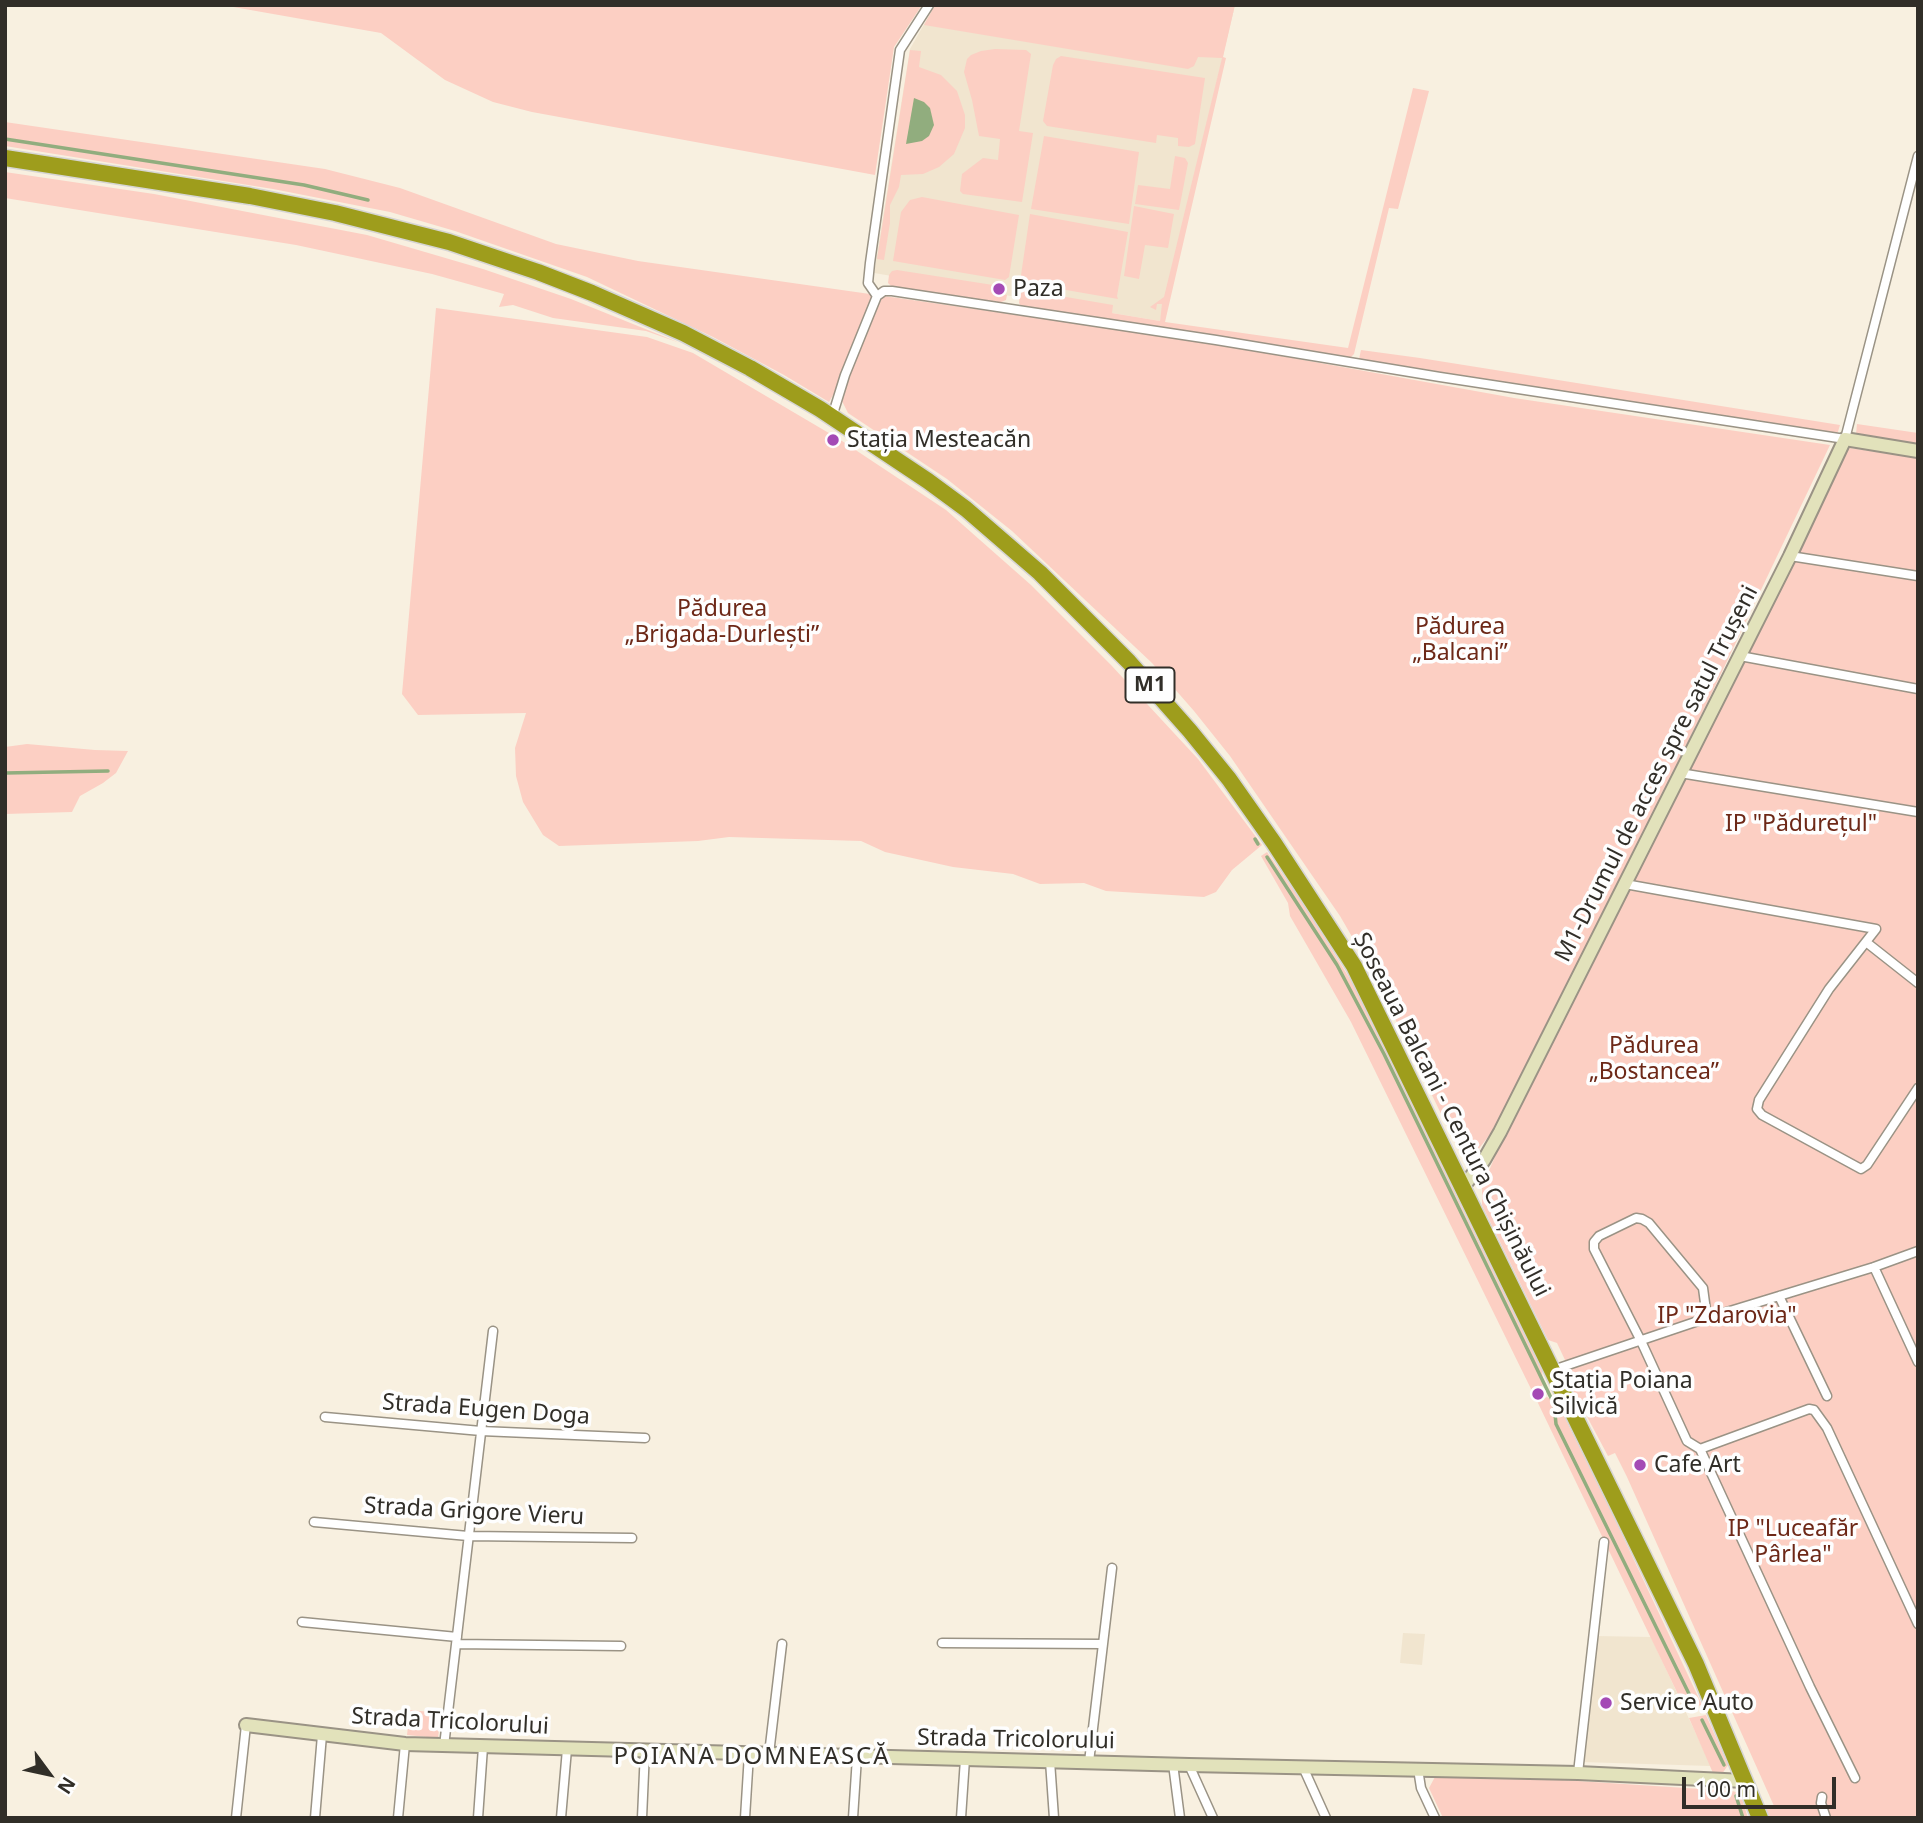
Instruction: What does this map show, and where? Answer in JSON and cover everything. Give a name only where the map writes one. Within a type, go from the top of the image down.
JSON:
[{"type":"highway","name":"Șoseaua Balcani - Centura Chișinăului","points":[[5,158],[335,213],[449,242],[538,272],[652,319],[750,368],[832,416],[966,509],[1021,557],[1113,645],[1190,730],[1274,843],[1354,966],[1696,1664],[1760,1818]]},
{"type":"street","points":[[877,296],[868,283],[900,50],[929,5]]},
{"type":"street","points":[[1845,439],[1918,156]]},
{"type":"street","points":[[832,416],[845,375],[877,296],[884,291],[891,291],[1918,451]]},
{"type":"street","name":"M1-Drumul de acces spre satul Trușeni","points":[[1463,1187],[1484,1160],[1500,1132],[1740,656],[1845,439]]},
{"type":"street","points":[[1790,555],[1918,576]]},
{"type":"street","points":[[1740,656],[1918,689]]},
{"type":"street","points":[[1680,773],[1918,811]]},
{"type":"street","points":[[1625,884],[1876,929],[1829,989],[1759,1101],[1757,1109],[1762,1115],[1861,1168],[1867,1165],[1918,1088]]},
{"type":"street","points":[[1866,942],[1918,983]]},
{"type":"street","points":[[1707,1318],[1703,1288],[1649,1223],[1636,1218],[1599,1236],[1594,1242],[1594,1250],[1687,1441],[1700,1448],[1855,1778]]},
{"type":"street","points":[[1553,1370],[1918,1251]]},
{"type":"street","points":[[1874,1267],[1918,1362]]},
{"type":"street","points":[[1779,1296],[1827,1396]]},
{"type":"street","points":[[444,1746],[493,1331]]},
{"type":"street","points":[[1700,1448],[1809,1409],[1814,1410],[1827,1428],[1918,1624]]},
{"type":"street","name":"Strada Eugen Doga","points":[[325,1417],[481,1431],[645,1438]]},
{"type":"street","name":"Strada Grigore Vieru","points":[[314,1522],[468,1536],[632,1538]]},
{"type":"street","points":[[1578,1773],[1604,1542]]},
{"type":"street","points":[[1089,1762],[1112,1568]]},
{"type":"street","points":[[302,1622],[456,1641],[621,1646]]},
{"type":"street","points":[[942,1643],[1103,1644]]},
{"type":"street","points":[[769,1754],[782,1644]]},
{"type":"street","points":[[236,1818],[246,1726]]},
{"type":"street","name":"Strada Tricolorului","points":[[246,1726],[444,1746],[1578,1773],[1745,1781]]},
{"type":"street","points":[[315,1818],[321,1735]]},
{"type":"street","points":[[398,1818],[405,1744]]},
{"type":"street","points":[[478,1818],[483,1747]]},
{"type":"street","points":[[561,1818],[566,1749]]},
{"type":"street","points":[[642,1818],[645,1751]]},
{"type":"street","points":[[745,1818],[749,1754]]},
{"type":"street","points":[[853,1818],[857,1757]]},
{"type":"street","points":[[961,1818],[965,1759]]},
{"type":"street","points":[[1050,1761],[1054,1818]]},
{"type":"street","points":[[1173,1764],[1180,1818]]},
{"type":"street","points":[[1189,1765],[1213,1818]]},
{"type":"street","points":[[1303,1767],[1326,1818]]},
{"type":"street","points":[[1418,1769],[1421,1788],[1435,1818]]},
{"type":"street","points":[[1822,1797],[1821,1803],[1826,1818]]},
{"type":"shaded area","points":[[935,5],[1235,5],[1160,321],[874,273],[910,49]]},
{"type":"shaded area","points":[[914,98],[930,108],[934,125],[929,136],[922,141],[906,144]]},
{"type":"shaded area","points":[[1403,1633],[1425,1634],[1422,1665],[1400,1663]]},
{"type":"shaded area","points":[[1596,1636],[1651,1637],[1711,1766],[1581,1762]]},
{"type":"green space","points":[[222,5],[922,5],[894,47],[875,175],[532,112],[493,102],[445,80],[381,33]]},
{"type":"green space","points":[[935,5],[1235,5],[1223,57],[1226,58],[1165,322],[1348,348],[1413,88],[1429,91],[1398,209],[1389,208],[1354,354],[1345,357],[1021,306],[1020,294],[1025,290],[1113,305],[1112,313],[1160,321],[1162,304],[1157,304],[1156,310],[1150,307],[1164,297],[1222,58],[1198,57],[1194,66],[1188,69],[924,25]]},
{"type":"green space","points":[[995,49],[1026,50],[1031,54],[1019,131],[1033,133],[1022,202],[963,194],[960,191],[962,174],[983,158],[998,160],[1000,139],[979,136],[964,72],[967,59],[971,55]]},
{"type":"green space","points":[[910,50],[921,51],[919,67],[941,75],[957,91],[965,115],[965,128],[954,154],[939,167],[923,174],[901,175],[899,187],[890,205],[884,260],[877,259]]},
{"type":"green space","points":[[1061,56],[1205,78],[1195,144],[1189,147],[1178,146],[1178,138],[1157,135],[1156,143],[1047,126],[1043,121],[1053,65]]},
{"type":"green space","name":"Pădurea „Balcani”","points":[[5,122],[325,169],[400,188],[556,244],[638,261],[1193,340],[1514,398],[1830,445],[1709,699],[1495,1128],[1477,1151],[1465,1154],[1459,1151],[1373,973],[1340,916],[1230,756],[1194,711],[1152,663],[1012,531],[947,479],[848,413],[842,401],[833,395],[829,402],[713,337],[587,277],[455,231],[390,212],[273,189],[5,146]]},
{"type":"green space","points":[[1044,136],[1139,152],[1129,224],[1031,209]]},
{"type":"green space","points":[[1175,156],[1185,158],[1188,163],[1179,210],[1135,204],[1138,185],[1170,189]]},
{"type":"green space","points":[[5,172],[154,194],[367,235],[483,269],[571,299],[680,343],[646,331],[553,318],[513,305],[499,307],[504,294],[432,274],[296,245],[5,198]]},
{"type":"green space","points":[[922,197],[1019,215],[1009,277],[1005,280],[893,261],[901,212],[910,200]]},
{"type":"green space","points":[[1134,206],[1174,214],[1168,248],[1145,245],[1139,279],[1124,276]]},
{"type":"green space","points":[[1030,214],[1128,232],[1118,299],[1020,282]]},
{"type":"green space","points":[[897,270],[993,285],[992,293],[1007,295],[1006,300],[992,303],[892,287],[888,283],[889,275]]},
{"type":"green space","name":"Pădurea „Brigada-Durlești”","points":[[436,308],[647,337],[693,353],[839,439],[946,510],[1031,585],[1111,665],[1198,759],[1262,845],[1232,870],[1216,892],[1204,897],[1106,891],[1084,883],[1040,884],[1013,874],[953,867],[885,852],[861,841],[729,837],[698,841],[559,846],[543,835],[523,802],[516,776],[515,748],[526,713],[418,715],[402,694]]},
{"type":"green space","points":[[1361,350],[1840,425],[1837,435],[1359,359]]},
{"type":"green space","points":[[1857,424],[1918,433],[1918,444],[1856,434]]},
{"type":"green space","points":[[1850,448],[1918,458],[1918,1818],[1765,1818],[1763,1811],[1774,1806],[1627,1477],[1615,1453],[1608,1456],[1567,1379],[1568,1372],[1573,1367],[1570,1360],[1565,1360],[1557,1343],[1548,1340],[1482,1205],[1482,1187],[1508,1126],[1628,890],[1634,891],[1638,883],[1632,882],[1682,777],[1690,779],[1694,771],[1685,769],[1741,662],[1754,655],[1746,651],[1792,561],[1798,559],[1801,554],[1797,548],[1844,450]]},
{"type":"green space","points":[[27,744],[128,751],[116,773],[80,796],[72,812],[5,814],[5,747]]},
{"type":"green space","points":[[1267,852],[1306,908],[1353,984],[1398,1071],[1542,1369],[1543,1385],[1532,1391],[1351,1022],[1290,916],[1288,903],[1261,856]]},
{"type":"green space","points":[[1547,1397],[1557,1402],[1702,1705],[1685,1709],[1537,1401]]},
{"type":"green space","points":[[410,1710],[441,1713],[438,1738],[407,1735]]},
{"type":"green space","points":[[1706,1715],[1728,1765],[1722,1774],[1713,1773],[1689,1718]]},
{"type":"green space","points":[[1436,1775],[1485,1775],[1732,1791],[1740,1793],[1748,1818],[1443,1818],[1429,1788]]},
{"type":"waterway","points":[[5,139],[304,185],[368,200]]},
{"type":"waterway","points":[[5,773],[108,771]]},
{"type":"waterway","points":[[1255,839],[1258,844]]},
{"type":"waterway","points":[[1267,857],[1337,965],[1384,1054],[1554,1404],[1556,1424],[1694,1704]]},
{"type":"waterway","points":[[1702,1720],[1724,1765]]},
{"type":"waterway","points":[[1736,1796],[1743,1818]]},
{"type":"place","name":"Paza","points":[[999,289]]},
{"type":"place","name":"Stația Mesteacăn","points":[[833,440]]},
{"type":"place","name":"Stația Poiana Silvică","points":[[1538,1394]]},
{"type":"place","name":"Cafe Art","points":[[1640,1465]]},
{"type":"place","name":"Service Auto","points":[[1606,1703]]},
{"type":"district","name":"POIANA DOMNEASCĂ","points":[[752,1757]]},
{"type":"park label","name":"IP \"Pădurețul\"","points":[[1801,824]]},
{"type":"park label","name":"Pădurea „Bostancea”","points":[[1654,1059]]},
{"type":"park label","name":"IP \"Zdarovia\"","points":[[1727,1316]]},
{"type":"park label","name":"IP \"Luceafăr Pârlea\"","points":[[1793,1542]]}]
